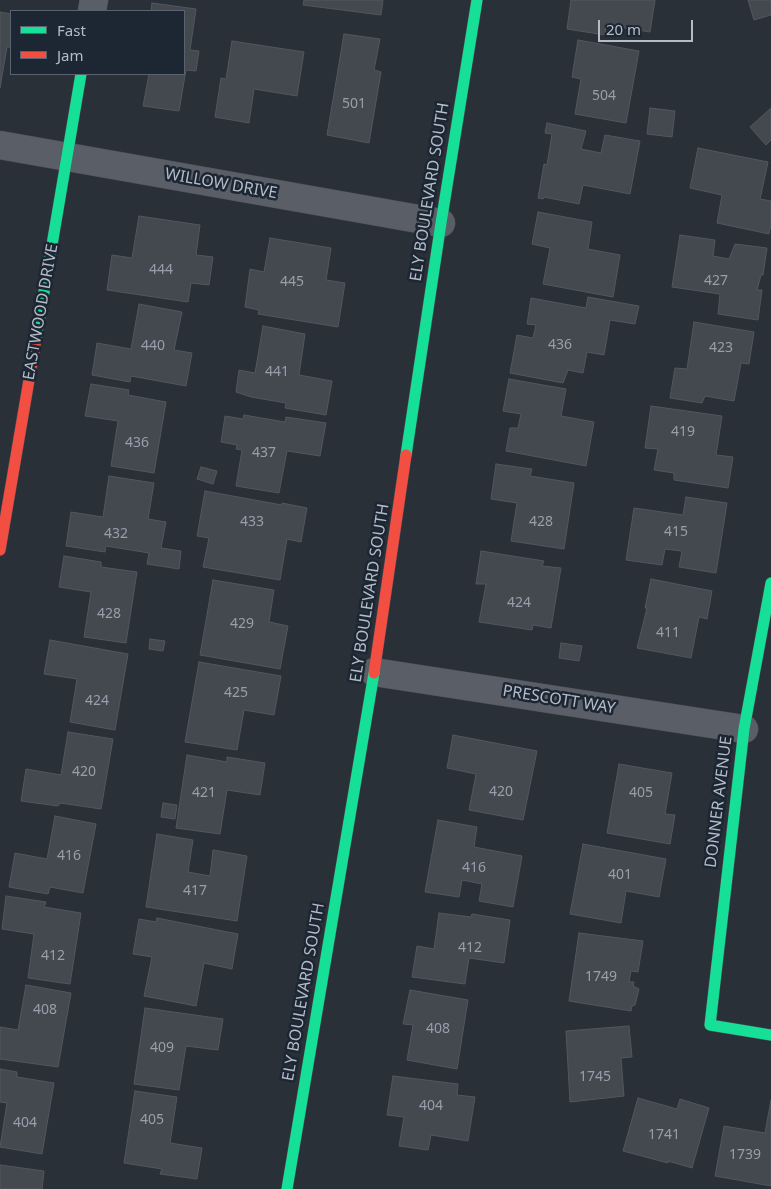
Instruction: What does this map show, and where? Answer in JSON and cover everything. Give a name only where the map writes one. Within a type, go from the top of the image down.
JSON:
[{"type":"main road","name":"ELY BOULEVARD SOUTH","points":[[287,1189],[374,672],[441,223],[477,0]]},
{"type":"main road","name":"EASTWOOD DRIVE","points":[[0,550],[3,513],[81,75]]},
{"type":"main road","name":"DONNER AVENUE","points":[[771,583],[744,728],[710,1026],[771,1035]]},
{"type":"street","name":"WILLOW DRIVE","points":[[0,145],[441,223]]},
{"type":"street","name":"PRESCOTT WAY","points":[[374,672],[744,728]]},
{"type":"building","points":[[304,0],[383,0],[381,15],[303,5]]},
{"type":"building","points":[[571,0],[655,0],[650,32],[606,25],[605,35],[567,29]]},
{"type":"building","points":[[748,0],[771,0],[771,15],[754,20]]},
{"type":"building","points":[[152,3],[196,9],[190,50],[199,51],[196,71],[186,70],[179,111],[143,106],[149,75],[185,75],[185,10],[151,10]]},
{"type":"building","points":[[0,12],[10,14],[10,47],[7,47],[0,88]]},
{"type":"building","points":[[344,34],[380,39],[374,70],[381,72],[369,143],[327,135]]},
{"type":"building","points":[[578,40],[639,51],[626,123],[575,114],[581,79],[572,77]]},
{"type":"building","points":[[232,41],[304,52],[297,96],[254,89],[249,123],[215,117],[221,78],[226,79]]},
{"type":"building","points":[[650,108],[675,111],[672,137],[647,134]]},
{"type":"building","points":[[771,108],[771,140],[766,145],[750,127]]},
{"type":"building","points":[[547,123],[586,131],[581,149],[601,153],[605,135],[640,141],[630,194],[583,185],[579,204],[544,197],[543,199],[538,198],[544,164],[547,165],[552,134],[545,133]]},
{"type":"building","points":[[698,148],[768,162],[760,199],[771,201],[769,234],[717,223],[722,195],[690,188]]},
{"type":"building","points":[[538,212],[592,222],[588,249],[620,255],[613,297],[543,284],[550,248],[532,244]]},
{"type":"building","points":[[139,216],[200,225],[196,255],[213,257],[209,285],[191,283],[188,302],[107,290],[112,255],[132,258]]},
{"type":"building","points":[[680,235],[715,240],[713,256],[729,259],[735,244],[767,248],[763,275],[761,275],[757,290],[762,290],[758,320],[718,314],[720,294],[672,287]]},
{"type":"building","points":[[270,238],[331,248],[326,280],[345,283],[338,327],[258,314],[259,310],[245,307],[250,269],[264,272]]},
{"type":"building","points":[[588,297],[639,306],[635,324],[610,320],[604,355],[587,352],[583,373],[568,370],[563,383],[510,373],[517,335],[533,338],[536,325],[527,324],[531,298],[586,308]]},
{"type":"building","points":[[139,304],[182,312],[174,350],[192,353],[186,386],[131,376],[130,382],[92,375],[97,343],[131,349]]},
{"type":"building","points":[[694,322],[754,332],[749,364],[741,363],[734,401],[705,396],[702,403],[670,398],[675,368],[687,369]]},
{"type":"building","points":[[263,326],[305,334],[299,375],[332,381],[326,415],[285,408],[286,403],[251,397],[236,392],[239,370],[255,373]]},
{"type":"building","points":[[509,379],[566,389],[561,416],[594,422],[586,466],[506,451],[510,428],[518,428],[521,414],[503,411]]},
{"type":"building","points":[[91,384],[129,390],[128,395],[166,402],[154,473],[111,466],[118,421],[85,416]]},
{"type":"building","points":[[651,406],[722,416],[716,455],[733,457],[728,488],[674,480],[674,473],[654,470],[658,449],[645,448]]},
{"type":"building","points":[[244,415],[285,422],[286,417],[326,423],[320,456],[287,451],[279,493],[236,486],[242,450],[236,449],[237,445],[221,442],[225,416],[243,419]]},
{"type":"building","points":[[496,464],[532,469],[530,476],[574,483],[564,549],[511,541],[517,503],[491,499]]},
{"type":"building","points":[[201,467],[217,471],[213,484],[197,479]]},
{"type":"building","points":[[109,476],[154,483],[148,519],[166,522],[161,548],[181,551],[179,569],[147,564],[149,553],[106,546],[105,552],[66,546],[71,512],[103,517]]},
{"type":"building","points":[[205,491],[307,508],[301,542],[287,539],[280,580],[203,567],[209,538],[197,536]]},
{"type":"building","points":[[686,497],[727,503],[716,573],[679,567],[682,551],[665,549],[662,565],[626,560],[634,508],[683,515]]},
{"type":"building","points":[[481,551],[544,561],[542,566],[561,568],[551,628],[533,625],[532,630],[479,622],[486,584],[476,584]]},
{"type":"building","points":[[64,556],[101,562],[101,567],[137,572],[126,643],[84,637],[91,592],[59,587]]},
{"type":"building","points":[[651,579],[712,591],[707,619],[699,617],[691,658],[637,648],[647,608],[645,608]]},
{"type":"building","points":[[213,580],[274,590],[269,622],[288,626],[280,669],[200,655]]},
{"type":"building","points":[[150,639],[165,641],[163,651],[149,649]]},
{"type":"building","points":[[50,640],[128,654],[115,730],[70,722],[77,679],[44,674]]},
{"type":"building","points":[[561,643],[582,646],[579,661],[559,658]]},
{"type":"building","points":[[199,662],[281,676],[274,715],[244,710],[237,750],[185,742]]},
{"type":"building","points":[[68,732],[113,739],[101,809],[60,803],[58,806],[21,801],[26,769],[61,775]]},
{"type":"building","points":[[453,735],[537,751],[523,820],[469,810],[476,774],[447,768]]},
{"type":"building","points":[[187,755],[227,762],[227,757],[265,763],[260,795],[227,790],[220,834],[176,828]]},
{"type":"building","points":[[619,764],[672,773],[665,814],[675,815],[670,844],[607,833]]},
{"type":"building","points":[[163,803],[177,805],[175,819],[161,817]]},
{"type":"building","points":[[55,816],[96,824],[83,893],[50,887],[48,894],[9,887],[15,853],[47,859]]},
{"type":"building","points":[[438,820],[477,827],[474,847],[522,856],[513,907],[479,901],[482,884],[462,880],[459,897],[425,892]]},
{"type":"building","points":[[157,834],[193,840],[188,872],[210,876],[213,850],[247,856],[237,921],[146,907]]},
{"type":"building","points":[[583,844],[666,859],[659,897],[626,891],[621,923],[570,914]]},
{"type":"building","points":[[6,896],[46,902],[44,907],[81,913],[70,984],[28,978],[34,934],[2,929]]},
{"type":"building","points":[[439,913],[471,917],[472,914],[510,920],[504,963],[469,958],[465,984],[412,977],[417,946],[434,949]]},
{"type":"building","points":[[157,918],[238,934],[232,969],[204,963],[196,1006],[144,996],[152,957],[133,954],[139,919],[156,922]]},
{"type":"building","points":[[579,933],[643,941],[638,972],[631,971],[629,982],[634,982],[633,986],[639,989],[635,1005],[632,1006],[631,1011],[569,1001]]},
{"type":"building","points":[[26,985],[71,993],[58,1067],[0,1059],[0,1027],[18,1030]]},
{"type":"building","points":[[410,990],[468,1000],[457,1069],[407,1060],[413,1025],[403,1024]]},
{"type":"building","points":[[145,1008],[223,1019],[218,1050],[186,1046],[179,1090],[134,1084]]},
{"type":"building","points":[[629,1026],[632,1057],[621,1058],[624,1096],[570,1102],[566,1031]]},
{"type":"building","points":[[0,1069],[17,1072],[17,1077],[54,1083],[42,1154],[0,1147],[7,1103],[0,1102]]},
{"type":"building","points":[[393,1076],[458,1084],[457,1095],[475,1097],[468,1141],[431,1135],[428,1150],[399,1146],[404,1117],[387,1115]]},
{"type":"building","points":[[135,1091],[177,1097],[170,1143],[202,1148],[197,1179],[160,1174],[162,1169],[124,1163]]},
{"type":"building","points":[[638,1098],[677,1109],[680,1099],[709,1108],[692,1168],[623,1151]]},
{"type":"building","points":[[771,1100],[771,1186],[715,1176],[724,1126],[765,1133]]},
{"type":"building","points":[[0,1165],[44,1171],[42,1189],[0,1189]]},
{"type":"traffic: fast","points":[[406,455],[477,0]]},
{"type":"traffic: fast","points":[[36,339],[81,75]]},
{"type":"traffic: fast","points":[[771,583],[744,729],[710,1025],[771,1035]]},
{"type":"traffic: fast","points":[[287,1189],[374,673]]},
{"type":"traffic: jam","points":[[0,550],[36,339]]},
{"type":"traffic: jam","points":[[374,673],[406,455]]}]
